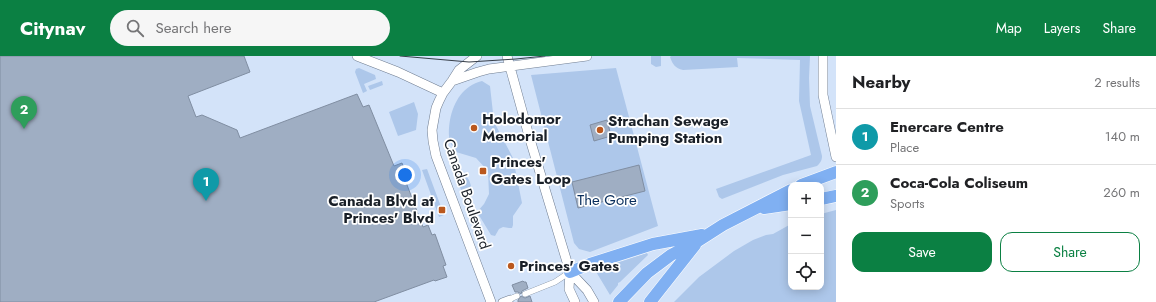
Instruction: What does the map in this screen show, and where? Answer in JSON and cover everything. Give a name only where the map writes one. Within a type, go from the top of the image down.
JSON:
[{"type":"highway","points":[[809,182],[836,172]]},
{"type":"highway","points":[[618,302],[656,265],[671,255],[698,241],[722,225],[788,192]]},
{"type":"highway","points":[[824,198],[836,196]]},
{"type":"highway","points":[[756,208],[788,204]]},
{"type":"highway","points":[[570,272],[653,244],[709,233]]},
{"type":"highway","points":[[650,302],[698,241]]},
{"type":"street","points":[[357,56],[398,72],[442,93],[459,70],[477,56]]},
{"type":"street","points":[[507,56],[570,272],[569,289],[575,302]]},
{"type":"street","points":[[452,81],[478,72],[587,56]]},
{"type":"street","points":[[823,56],[823,95],[836,157]]},
{"type":"street","name":"Canada Boulevard","points":[[442,93],[436,108],[432,130],[436,156],[491,302]]},
{"type":"street","points":[[525,294],[555,282],[570,272]]},
{"type":"street","points":[[570,272],[587,290],[594,302]]},
{"type":"street","points":[[502,302],[513,298]]},
{"type":"green space","points":[[651,56],[661,56],[661,66],[656,67],[651,64]]},
{"type":"green space","points":[[810,56],[810,106],[822,156],[820,163],[817,166],[783,175],[722,199],[719,197],[716,189],[811,155],[799,101],[800,60],[737,58],[738,67],[683,70],[675,66],[670,57]]},
{"type":"green space","points":[[359,68],[375,75],[376,79],[364,84],[367,91],[363,93],[355,72],[356,69]]},
{"type":"green space","name":"The Gore","points":[[616,68],[658,226],[590,252],[579,249],[574,243],[531,75]]},
{"type":"green space","points":[[382,81],[383,85],[370,90],[368,86]]},
{"type":"green space","points":[[482,81],[490,86],[494,122],[513,158],[522,203],[513,216],[512,228],[503,227],[499,229],[495,236],[491,235],[477,212],[484,204],[489,194],[488,171],[476,158],[456,152],[451,144],[449,136],[450,120],[460,95],[475,83]]},
{"type":"green space","points":[[414,102],[418,114],[416,130],[398,136],[389,112]]},
{"type":"green space","points":[[427,169],[444,215],[439,217],[422,170]]},
{"type":"green space","points":[[460,174],[468,178],[470,181],[471,186],[467,194],[462,193],[457,177]]},
{"type":"green space","points":[[836,210],[836,302],[674,302],[699,277],[734,251],[753,240],[773,234],[788,226],[788,290],[824,290],[824,213]]},
{"type":"green space","points":[[647,253],[648,255],[618,283],[610,295],[595,270]]},
{"type":"building","points":[[0,56],[244,56],[250,72],[188,96],[196,117],[202,115],[237,130],[240,138],[357,94],[363,107],[369,105],[394,166],[402,163],[407,176],[404,177],[423,227],[428,225],[432,235],[435,234],[446,265],[443,266],[447,277],[434,280],[374,302],[0,302]]},
{"type":"building","name":"Strachan Sewage Pumping Station","points":[[607,120],[611,136],[594,141],[590,125]]},
{"type":"building","points":[[639,165],[645,191],[578,208],[572,182]]},
{"type":"building","points":[[523,281],[526,282],[528,288],[522,291],[521,294],[515,292],[512,285]]},
{"type":"building","points":[[521,296],[525,298],[530,296],[532,302],[518,302]]},
{"type":"tram line","points":[[400,56],[469,62],[545,56]]},
{"type":"place","name":"Holodomor Memorial","points":[[474,128]]},
{"type":"place","name":"Coca-Cola Coliseum","points":[[24,129]]},
{"type":"place","name":"Strachan Sewage Pumping Station","points":[[600,130]]},
{"type":"place","name":"Princes' Gates Loop","points":[[483,171]]},
{"type":"place","name":"Enercare Centre","points":[[206,201]]},
{"type":"place","name":"Canada Blvd at Princes' Blvd","points":[[442,210]]},
{"type":"place","name":"Princes' Gates","points":[[511,266]]}]
